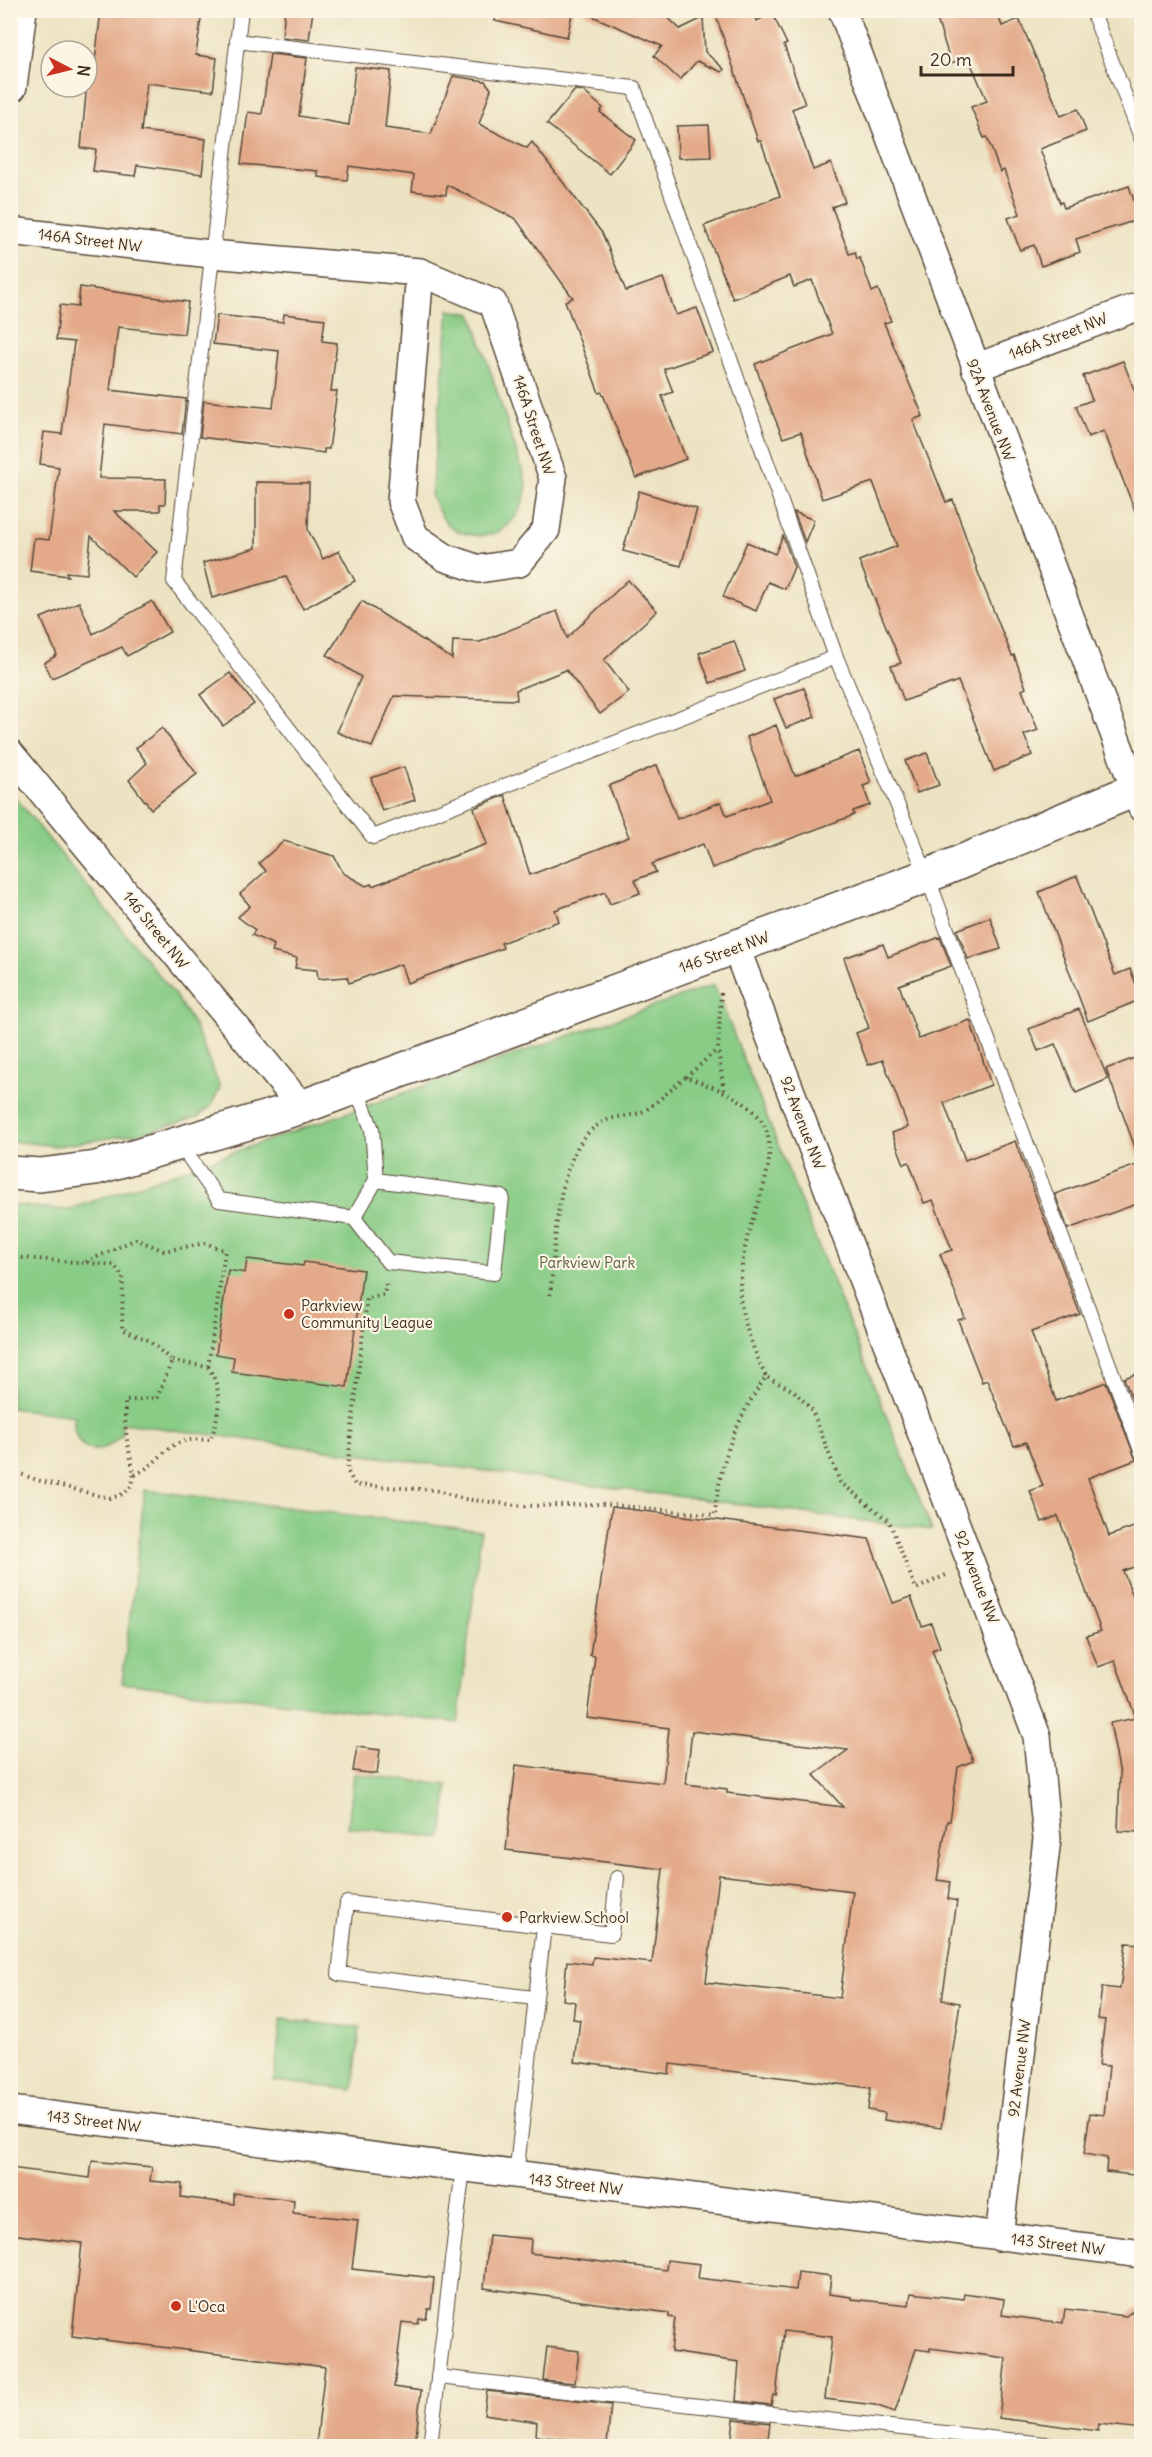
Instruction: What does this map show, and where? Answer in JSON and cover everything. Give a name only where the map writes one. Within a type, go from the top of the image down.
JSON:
[{"type":"street","points":[[10,86],[20,10]]},
{"type":"street","name":"92A Avenue NW","points":[[842,10],[975,368],[1139,795]]},
{"type":"street","name":"146A Street NW","points":[[10,231],[211,254],[420,272],[493,303],[553,478],[546,530],[519,563],[479,569],[446,558],[415,537],[401,501],[420,272]]},
{"type":"street","name":"146A Street NW","points":[[975,368],[1142,305]]},
{"type":"street","name":"146 Street NW","points":[[10,753],[302,1107]]},
{"type":"street","name":"146 Street NW","points":[[10,1173],[40,1175],[96,1168],[302,1107],[721,953],[1139,795]]},
{"type":"street","name":"92 Avenue NW","points":[[721,953],[971,1563],[1037,1736],[1047,1839],[999,2237]]},
{"type":"street","name":"143 Street NW","points":[[10,2110],[516,2176],[1142,2253]]},
{"type":"lane","points":[[241,10],[174,581],[374,837],[836,657]]},
{"type":"lane","points":[[1092,10],[1142,140]]},
{"type":"lane","points":[[237,41],[634,88],[836,657],[927,876],[1142,1453]]},
{"type":"lane","points":[[354,1218],[376,1180],[372,1129],[356,1088]]},
{"type":"lane","points":[[179,1143],[219,1200],[354,1218],[388,1262],[494,1273],[502,1197],[376,1180]]},
{"type":"lane","points":[[534,1998],[339,1974],[347,1904],[611,1934],[617,1878]]},
{"type":"lane","points":[[516,2176],[534,1998],[544,1926]]},
{"type":"lane","points":[[430,2446],[463,2168]]},
{"type":"lane","points":[[438,2377],[1063,2446]]},
{"type":"path","points":[[721,953],[718,1050],[724,1091]]},
{"type":"path","points":[[550,1295],[568,1162],[583,1136],[603,1121],[640,1113],[718,1050]]},
{"type":"path","points":[[686,1077],[724,1091],[758,1116],[769,1142],[765,1180],[746,1240],[740,1291],[752,1344],[766,1377],[794,1391],[812,1410],[840,1482],[889,1521],[915,1589],[971,1563]]},
{"type":"path","points":[[84,1263],[136,1239],[164,1251],[206,1243],[225,1251],[208,1367],[218,1382],[218,1416],[211,1440],[188,1438],[172,1445],[149,1468],[135,1475]]},
{"type":"path","points":[[10,1257],[114,1265],[123,1277],[122,1329],[147,1340],[172,1361],[208,1367]]},
{"type":"path","points":[[388,1262],[384,1295],[367,1298],[347,1470],[355,1485],[435,1490],[464,1499],[524,1506],[603,1504],[715,1515],[718,1480],[731,1437],[747,1404],[766,1377]]},
{"type":"path","points":[[10,1470],[37,1480],[109,1498],[120,1496],[129,1488],[135,1475],[127,1441],[124,1401],[157,1398],[172,1361]]},
{"type":"green space","points":[[449,310],[472,314],[527,485],[517,515],[503,529],[484,535],[472,535],[450,527],[441,516],[431,495]]},
{"type":"green space","points":[[10,791],[174,994],[194,1025],[220,1087],[211,1106],[198,1117],[142,1133],[57,1146],[11,1141]]},
{"type":"green space","name":"Parkview Park","points":[[714,985],[932,1530],[122,1423],[122,1435],[107,1447],[95,1450],[88,1449],[79,1442],[75,1430],[75,1416],[11,1408],[11,1205],[68,1210]]},
{"type":"green space","points":[[145,1490],[481,1531],[458,1723],[122,1683]]},
{"type":"green space","points":[[354,1774],[448,1785],[442,1838],[348,1827]]},
{"type":"green space","points":[[281,2019],[360,2028],[353,2090],[274,2081]]},
{"type":"building","points":[[101,10],[202,12],[196,55],[217,58],[213,91],[147,83],[141,131],[206,139],[202,174],[137,165],[135,176],[93,171],[96,150],[81,148],[86,99],[99,99],[98,39]]},
{"type":"building","points":[[285,10],[313,10],[309,40],[282,37]]},
{"type":"building","points":[[496,10],[573,10],[567,37],[495,21]]},
{"type":"building","points":[[578,10],[660,10],[680,29],[703,18],[705,52],[724,69],[722,72],[697,61],[680,80],[654,56],[662,46]]},
{"type":"building","points":[[714,10],[752,10],[757,21],[772,13],[787,44],[784,45],[805,104],[792,109],[813,170],[831,163],[845,202],[832,207],[849,254],[855,252],[857,259],[860,258],[872,292],[878,289],[891,321],[884,323],[923,416],[913,420],[946,502],[953,500],[979,575],[1012,656],[1014,655],[1026,688],[1022,690],[1038,730],[1024,735],[1032,755],[994,771],[958,681],[904,701],[891,666],[901,663],[859,561],[897,546],[873,482],[822,499],[801,432],[783,438],[767,399],[755,364],[832,334],[812,280],[794,287],[790,276],[733,299],[704,226],[780,196],[761,141],[758,141]]},
{"type":"building","points":[[934,10],[996,10],[1002,26],[1019,19],[1061,116],[1078,109],[1086,131],[1040,149],[1060,203],[1062,202],[1064,208],[1129,186],[1140,219],[1076,239],[1080,252],[1041,266],[1034,245],[1020,250],[1008,218],[1020,214],[1004,170],[1000,172],[987,137],[984,138],[971,107],[987,101],[968,57],[951,63]]},
{"type":"building","points":[[270,54],[307,58],[299,116],[349,125],[355,67],[391,71],[385,128],[431,134],[453,76],[485,81],[491,89],[479,124],[527,148],[532,142],[602,233],[626,291],[663,278],[676,315],[697,308],[713,352],[664,369],[673,392],[662,396],[686,459],[636,478],[602,392],[599,393],[565,301],[573,298],[516,219],[447,185],[446,195],[412,191],[414,175],[349,166],[347,180],[318,177],[318,171],[241,164],[248,112],[262,114]]},
{"type":"building","points":[[575,90],[583,91],[603,108],[600,112],[636,140],[610,174],[547,124]]},
{"type":"building","points":[[709,125],[711,157],[678,158],[677,126]]},
{"type":"building","points":[[80,287],[188,302],[184,334],[118,327],[110,390],[186,399],[182,434],[105,424],[99,478],[166,479],[165,504],[160,504],[160,511],[114,511],[157,552],[133,577],[91,536],[87,574],[66,572],[68,576],[30,571],[34,538],[49,540],[59,467],[40,464],[44,432],[62,434],[74,342],[56,340],[60,305],[78,307]]},
{"type":"building","points":[[284,314],[325,319],[322,341],[337,343],[331,391],[337,391],[329,449],[324,449],[324,453],[200,437],[204,401],[273,408],[279,351],[213,344],[217,315],[283,322]]},
{"type":"building","points":[[1123,361],[1142,410],[1140,524],[1104,431],[1088,437],[1076,406],[1092,400],[1083,376]]},
{"type":"building","points":[[256,482],[309,483],[308,530],[323,559],[339,551],[355,581],[303,609],[286,577],[212,598],[203,563],[256,548]]},
{"type":"building","points":[[639,491],[697,509],[681,566],[623,551]]},
{"type":"building","points":[[794,512],[814,520],[805,542]]},
{"type":"building","points":[[783,536],[794,567],[785,589],[768,582],[756,611],[723,597],[747,542],[775,554]]},
{"type":"building","points":[[628,580],[657,611],[604,660],[629,692],[600,714],[566,670],[516,690],[517,700],[394,696],[372,747],[337,732],[361,677],[327,655],[362,601],[452,659],[453,641],[480,642],[557,611],[567,638]]},
{"type":"building","points":[[152,601],[170,632],[127,656],[122,647],[52,678],[44,663],[57,655],[41,618],[79,602],[93,634]]},
{"type":"building","points":[[734,641],[745,671],[710,683],[699,653]]},
{"type":"building","points":[[230,673],[254,704],[223,726],[200,695]]},
{"type":"building","points":[[804,688],[815,717],[786,728],[774,699]]},
{"type":"building","points":[[776,725],[795,776],[859,751],[871,783],[863,786],[870,805],[853,811],[854,815],[712,868],[703,844],[652,864],[656,872],[635,880],[640,893],[610,904],[605,892],[555,910],[559,921],[501,943],[503,948],[407,983],[401,964],[349,983],[347,977],[318,979],[317,970],[295,968],[297,958],[272,952],[274,945],[252,935],[255,930],[238,917],[250,906],[240,894],[266,871],[259,863],[284,841],[334,856],[343,873],[366,886],[371,884],[372,886],[487,844],[474,808],[505,795],[530,875],[629,837],[609,786],[657,765],[677,819],[721,802],[727,816],[770,800],[747,737]]},
{"type":"building","points":[[162,728],[197,774],[151,809],[129,780],[147,763],[136,748]]},
{"type":"building","points":[[927,753],[939,785],[917,793],[905,761]]},
{"type":"building","points":[[404,767],[415,800],[382,811],[371,778]]},
{"type":"building","points":[[1077,876],[1115,975],[1130,969],[1142,999],[1088,1021],[1039,892]]},
{"type":"building","points":[[990,917],[1001,949],[968,959],[957,930]]},
{"type":"building","points":[[940,937],[951,966],[899,985],[919,1039],[970,1020],[991,1085],[944,1103],[965,1160],[1015,1141],[1080,1314],[1031,1332],[1056,1401],[1106,1382],[1136,1460],[1088,1478],[1109,1536],[1142,1524],[1142,1564],[1123,1571],[1142,1619],[1142,1832],[1118,1831],[1120,1774],[1110,1723],[1136,1718],[1115,1661],[1098,1667],[1086,1636],[1101,1631],[1058,1516],[1042,1522],[1030,1491],[1043,1486],[1026,1442],[1014,1446],[987,1380],[982,1382],[958,1320],[965,1318],[940,1254],[952,1250],[933,1200],[924,1203],[909,1162],[904,1164],[892,1133],[908,1127],[883,1060],[868,1065],[856,1033],[869,1028],[844,958],[883,944],[888,957]]},
{"type":"building","points":[[1079,1009],[1108,1079],[1076,1093],[1055,1044],[1038,1051],[1029,1029]]},
{"type":"building","points":[[1142,1055],[1142,1157],[1139,1158],[1106,1069]]},
{"type":"building","points":[[1142,1163],[1142,1202],[1068,1229],[1055,1194]]},
{"type":"building","name":"Parkview Community League","points":[[247,1259],[303,1266],[304,1262],[363,1270],[347,1387],[232,1372],[234,1357],[216,1354],[228,1270],[245,1273]]},
{"type":"building","points":[[1142,1372],[1142,1426],[1124,1378]]},
{"type":"building","points":[[612,1507],[869,1539],[893,1603],[911,1597],[922,1626],[931,1623],[940,1647],[932,1650],[973,1761],[958,1767],[950,1821],[947,1821],[937,1880],[950,1882],[948,1899],[957,1901],[942,2000],[960,2003],[941,2128],[884,2120],[885,2113],[868,2110],[871,2088],[670,2064],[669,2074],[575,2062],[580,2020],[573,2019],[575,2002],[563,2000],[567,1961],[592,1964],[593,1957],[652,1963],[663,1869],[506,1850],[516,1765],[663,1783],[669,1728],[587,1718],[595,1656],[590,1655]],"holes":[[[692,1731],[848,1750],[814,1775],[843,1807],[727,1793],[727,1789],[686,1784]],[[719,1875],[853,1891],[840,1998],[706,1982]]]},
{"type":"building","points":[[357,1747],[380,1750],[377,1774],[353,1771]]},
{"type":"building","points":[[1126,1943],[1142,1944],[1142,2123],[1134,2175],[1106,2172],[1107,2158],[1084,2154],[1090,2113],[1104,2115],[1109,2066],[1099,2065],[1105,2020],[1098,2019],[1102,1987],[1120,1989]]},
{"type":"building","points":[[92,2161],[152,2167],[150,2181],[182,2184],[181,2197],[234,2204],[234,2193],[294,2200],[293,2213],[358,2220],[352,2269],[434,2278],[431,2309],[428,2309],[426,2319],[419,2319],[418,2324],[402,2322],[394,2387],[421,2391],[415,2446],[316,2446],[325,2367],[72,2336],[82,2243],[10,2234],[10,2168],[90,2178]]},
{"type":"building","points":[[489,2235],[531,2239],[530,2253],[666,2270],[667,2260],[700,2264],[698,2278],[796,2290],[798,2272],[831,2276],[829,2294],[851,2297],[851,2299],[909,2305],[911,2293],[963,2299],[964,2293],[1004,2299],[1002,2315],[1063,2323],[1065,2309],[1126,2316],[1142,2304],[1142,2429],[1099,2424],[1098,2431],[999,2418],[1006,2358],[930,2348],[930,2351],[916,2349],[895,2412],[875,2405],[825,2399],[832,2337],[784,2331],[776,2395],[773,2395],[771,2405],[736,2401],[739,2362],[671,2352],[675,2318],[669,2317],[669,2313],[484,2288]]},
{"type":"building","points":[[547,2347],[579,2351],[575,2383],[543,2380]]},
{"type":"building","points":[[487,2391],[611,2405],[607,2444],[536,2436],[537,2422],[484,2414]]},
{"type":"building","points":[[734,2419],[770,2423],[767,2446],[731,2446]]},
{"type":"place","name":"Parkview Community League","points":[[289,1314]]},
{"type":"place","name":"Parkview School","points":[[507,1917]]},
{"type":"place","name":"L'Oca","points":[[176,2306]]}]
